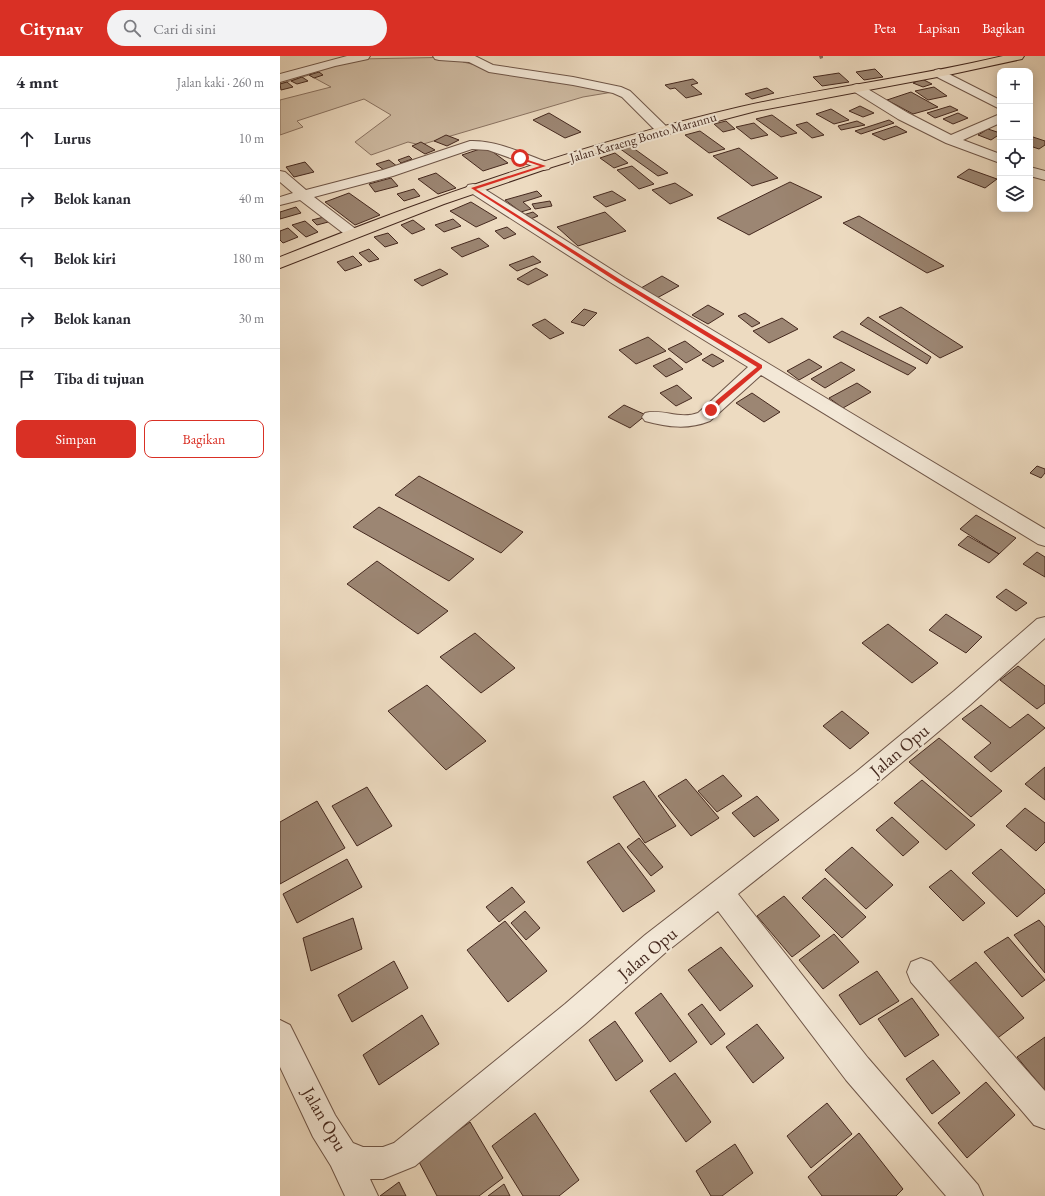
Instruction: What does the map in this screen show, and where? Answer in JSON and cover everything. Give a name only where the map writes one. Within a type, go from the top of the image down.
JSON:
[{"type":"main road","name":"Jalan Karaeng Bonto Marannu","points":[[280,263],[352,233],[473,188],[663,130],[786,101],[939,73],[1018,56]]},
{"type":"street","points":[[280,78],[332,63],[364,56]]},
{"type":"street","points":[[439,56],[474,58],[489,68],[573,81],[617,90],[626,94],[632,99],[663,130]]},
{"type":"street","points":[[939,73],[998,104]]},
{"type":"street","points":[[857,88],[903,116],[951,140],[997,158]]},
{"type":"street","points":[[951,140],[997,119]]},
{"type":"street","points":[[280,201],[388,172],[470,145],[481,144],[498,148],[520,158],[544,166]]},
{"type":"street","points":[[1033,172],[1045,176]]},
{"type":"street","points":[[280,175],[352,233]]},
{"type":"street","points":[[473,188],[619,281],[1045,539]]},
{"type":"street","points":[[651,417],[680,422],[694,421],[704,417],[760,366]]},
{"type":"street","name":"Jalan Opu","points":[[280,1035],[324,1126],[342,1155],[363,1163],[383,1163],[404,1155],[575,1014],[655,944],[865,779],[1045,625]]},
{"type":"street","points":[[721,893],[857,1070],[967,1196]]},
{"type":"street","points":[[921,972],[1045,1114]]},
{"type":"street","points":[[342,1155],[362,1196]]},
{"type":"shaded area","points":[[461,57],[463,62],[549,82],[588,85],[619,91],[583,97],[420,145],[408,142],[371,155],[355,142],[391,115],[364,99],[297,121],[303,127],[280,135],[280,100],[331,87],[309,75],[280,84],[280,77],[359,59]]},
{"type":"building","points":[[875,69],[883,77],[864,80],[856,72]]},
{"type":"building","points":[[319,72],[323,75],[314,78],[309,75]]},
{"type":"building","points":[[839,73],[849,82],[822,86],[813,77]]},
{"type":"building","points":[[302,77],[308,81],[297,84],[291,81]]},
{"type":"building","points":[[693,79],[698,83],[691,85],[702,94],[686,98],[675,88],[670,89],[665,85]]},
{"type":"building","points":[[922,79],[932,84],[923,87],[913,83]]},
{"type":"building","points":[[287,82],[293,87],[281,90],[280,84]]},
{"type":"building","points":[[934,87],[947,96],[928,100],[915,91]]},
{"type":"building","points":[[767,88],[774,93],[752,99],[745,94]]},
{"type":"building","points":[[911,92],[938,107],[913,114],[887,100]]},
{"type":"building","points":[[860,106],[874,113],[863,117],[849,111]]},
{"type":"building","points":[[950,106],[958,110],[935,118],[927,113]]},
{"type":"building","points":[[831,109],[849,120],[834,124],[816,114]]},
{"type":"building","points":[[549,113],[581,132],[565,138],[533,120]]},
{"type":"building","points":[[958,113],[968,118],[953,124],[943,119]]},
{"type":"building","points":[[772,115],[797,133],[781,137],[756,119]]},
{"type":"building","points":[[889,120],[894,123],[861,134],[855,131]]},
{"type":"building","points":[[726,121],[735,129],[723,132],[714,124]]},
{"type":"building","points":[[857,121],[865,125],[841,130],[838,126]]},
{"type":"building","points":[[807,122],[824,135],[812,138],[796,125]]},
{"type":"building","points":[[754,123],[768,135],[751,139],[736,127]]},
{"type":"building","points":[[896,126],[907,132],[884,140],[872,134]]},
{"type":"building","points":[[988,129],[997,132],[997,136],[991,140],[978,135]]},
{"type":"building","points":[[700,131],[725,149],[709,153],[685,135]]},
{"type":"building","points":[[446,135],[459,140],[447,146],[434,141]]},
{"type":"building","points":[[1033,137],[1045,141],[1045,145],[1039,149],[1033,147]]},
{"type":"building","points":[[421,142],[435,150],[425,154],[412,146]]},
{"type":"building","points":[[629,145],[668,173],[658,176],[619,148]]},
{"type":"building","points":[[486,147],[508,163],[483,171],[462,155]]},
{"type":"building","points":[[739,148],[778,178],[752,186],[713,156]]},
{"type":"building","points":[[615,153],[628,163],[614,168],[600,158]]},
{"type":"building","points":[[409,156],[412,159],[401,163],[398,160]]},
{"type":"building","points":[[389,160],[398,167],[385,171],[376,164]]},
{"type":"building","points":[[305,162],[314,172],[294,177],[286,167]]},
{"type":"building","points":[[632,166],[654,184],[639,189],[617,170]]},
{"type":"building","points":[[969,169],[997,179],[985,188],[957,177]]},
{"type":"building","points":[[436,173],[456,188],[438,194],[418,179]]},
{"type":"building","points":[[391,178],[398,186],[375,192],[369,184]]},
{"type":"building","points":[[790,182],[822,197],[749,235],[717,218]]},
{"type":"building","points":[[675,183],[693,195],[670,204],[652,190]]},
{"type":"building","points":[[414,189],[420,196],[404,201],[397,194]]},
{"type":"building","points":[[537,191],[542,196],[523,202],[531,209],[521,212],[505,200]]},
{"type":"building","points":[[612,191],[626,200],[606,207],[593,197]]},
{"type":"building","points":[[349,193],[380,215],[355,225],[325,202]]},
{"type":"building","points":[[550,201],[552,206],[535,209],[532,204]]},
{"type":"building","points":[[471,202],[497,218],[476,227],[450,211]]},
{"type":"building","points":[[296,207],[301,213],[280,219],[280,212]]},
{"type":"building","points":[[533,212],[538,216],[528,220],[523,215]]},
{"type":"building","points":[[605,212],[626,231],[578,246],[557,227]]},
{"type":"building","points":[[328,216],[332,221],[317,225],[312,220]]},
{"type":"building","points":[[859,216],[944,266],[927,273],[843,223]]},
{"type":"building","points":[[453,219],[461,226],[444,232],[435,225]]},
{"type":"building","points":[[413,220],[425,229],[412,234],[401,225]]},
{"type":"building","points":[[305,221],[318,232],[306,237],[292,225]]},
{"type":"building","points":[[507,227],[516,234],[504,239],[495,231]]},
{"type":"building","points":[[288,228],[298,237],[283,243],[280,240],[280,231]]},
{"type":"building","points":[[388,233],[398,243],[385,247],[374,237]]},
{"type":"building","points":[[479,238],[489,246],[462,257],[451,248]]},
{"type":"building","points":[[369,249],[379,259],[369,262],[359,253]]},
{"type":"building","points":[[353,256],[362,265],[345,271],[337,262]]},
{"type":"building","points":[[533,256],[541,262],[517,271],[509,265]]},
{"type":"building","points":[[536,268],[548,275],[528,285],[517,279]]},
{"type":"building","points":[[440,269],[448,274],[422,286],[414,280]]},
{"type":"building","points":[[662,276],[679,286],[657,298],[641,288]]},
{"type":"building","points":[[708,305],[724,314],[708,324],[692,315]]},
{"type":"building","points":[[901,307],[963,347],[940,358],[879,317]]},
{"type":"building","points":[[584,309],[597,313],[584,326],[571,322]]},
{"type":"building","points":[[745,313],[760,323],[752,327],[738,316]]},
{"type":"building","points":[[868,317],[931,357],[927,364],[860,324]]},
{"type":"building","points":[[782,318],[798,329],[769,343],[753,331]]},
{"type":"building","points":[[545,319],[564,333],[550,339],[532,325]]},
{"type":"building","points":[[842,331],[916,368],[908,375],[833,337]]},
{"type":"building","points":[[648,337],[666,351],[636,364],[619,350]]},
{"type":"building","points":[[685,341],[702,354],[686,363],[668,349]]},
{"type":"building","points":[[712,354],[724,361],[713,367],[702,360]]},
{"type":"building","points":[[670,358],[683,369],[666,377],[653,366]]},
{"type":"building","points":[[809,359],[822,367],[799,380],[787,371]]},
{"type":"building","points":[[841,362],[855,370],[825,388],[811,379]]},
{"type":"building","points":[[857,383],[871,392],[843,408],[829,398]]},
{"type":"building","points":[[677,385],[692,398],[676,406],[660,393]]},
{"type":"building","points":[[752,393],[780,412],[764,422],[736,403]]},
{"type":"building","points":[[624,405],[646,415],[630,428],[608,417]]},
{"type":"building","points":[[1037,466],[1045,469],[1045,473],[1041,478],[1030,473]]},
{"type":"building","points":[[419,476],[523,532],[501,553],[395,495]]},
{"type":"building","points":[[379,507],[474,559],[449,581],[353,527]]},
{"type":"building","points":[[976,515],[1016,538],[999,554],[960,529]]},
{"type":"building","points":[[968,536],[999,554],[989,563],[958,545]]},
{"type":"building","points":[[1037,552],[1045,557],[1045,577],[1023,564]]},
{"type":"building","points":[[377,561],[448,611],[418,634],[347,584]]},
{"type":"building","points":[[1006,589],[1027,603],[1016,611],[996,597]]},
{"type":"building","points":[[946,614],[982,637],[966,653],[929,630]]},
{"type":"building","points":[[888,624],[938,663],[912,683],[862,643]]},
{"type":"building","points":[[475,633],[515,668],[481,693],[440,657]]},
{"type":"building","points":[[1018,666],[1045,686],[1045,703],[1037,709],[1000,680]]},
{"type":"building","points":[[427,685],[486,741],[446,770],[388,711]]},
{"type":"building","points":[[981,705],[1010,728],[1028,714],[1045,728],[991,772],[974,757],[991,743],[962,719]]},
{"type":"building","points":[[842,711],[869,733],[850,749],[823,726]]},
{"type":"building","points":[[939,738],[1002,791],[971,817],[909,762]]},
{"type":"building","points":[[1045,767],[1045,800],[1025,784]]},
{"type":"building","points":[[723,775],[742,796],[717,812],[698,791]]},
{"type":"building","points":[[686,779],[719,818],[691,836],[658,796]]},
{"type":"building","points":[[922,780],[975,825],[946,850],[894,803]]},
{"type":"building","points":[[644,781],[676,826],[645,843],[613,797]]},
{"type":"building","points":[[367,787],[392,826],[357,846],[332,806]]},
{"type":"building","points":[[757,796],[779,820],[754,837],[732,813]]},
{"type":"building","points":[[317,801],[345,848],[280,884],[280,822]]},
{"type":"building","points":[[1025,808],[1045,823],[1045,842],[1036,851],[1006,826]]},
{"type":"building","points":[[892,817],[919,842],[903,856],[876,830]]},
{"type":"building","points":[[639,838],[663,867],[651,876],[627,847]]},
{"type":"building","points":[[619,843],[655,891],[623,912],[587,862]]},
{"type":"building","points":[[852,847],[893,885],[866,909],[825,870]]},
{"type":"building","points":[[1001,849],[1045,890],[1045,893],[1017,917],[972,873]]},
{"type":"building","points":[[347,859],[362,887],[297,923],[283,894]]},
{"type":"building","points":[[951,870],[985,903],[963,921],[929,887]]},
{"type":"building","points":[[825,878],[866,917],[842,938],[802,898]]},
{"type":"building","points":[[512,887],[525,902],[499,922],[486,907]]},
{"type":"building","points":[[784,896],[820,936],[792,957],[757,916]]},
{"type":"building","points":[[525,911],[540,928],[526,940],[511,923]]},
{"type":"building","points":[[353,918],[362,949],[311,971],[303,938]]},
{"type":"building","points":[[1039,920],[1045,927],[1045,973],[1014,935]]},
{"type":"building","points":[[505,921],[547,971],[508,1002],[467,950]]},
{"type":"building","points":[[834,934],[859,962],[823,989],[799,960]]},
{"type":"building","points":[[1008,937],[1045,980],[1022,997],[984,952]]},
{"type":"building","points":[[721,947],[753,986],[720,1011],[688,970]]},
{"type":"building","points":[[394,961],[408,988],[352,1022],[338,995]]},
{"type":"building","points":[[976,962],[1024,1018],[995,1040],[947,983]]},
{"type":"building","points":[[877,971],[899,1001],[860,1025],[839,995]]},
{"type":"building","points":[[661,993],[697,1042],[670,1062],[635,1013]]},
{"type":"building","points":[[912,998],[939,1035],[905,1057],[878,1019]]},
{"type":"building","points":[[702,1004],[725,1034],[711,1045],[688,1014]]},
{"type":"building","points":[[422,1015],[439,1044],[379,1085],[363,1055]]},
{"type":"building","points":[[615,1021],[643,1061],[616,1081],[589,1040]]},
{"type":"building","points":[[757,1024],[784,1058],[753,1083],[726,1047]]},
{"type":"building","points":[[1045,1037],[1045,1091],[1017,1057]]},
{"type":"building","points":[[933,1060],[960,1093],[932,1114],[906,1079]]},
{"type":"building","points":[[675,1073],[711,1122],[686,1142],[650,1091]]},
{"type":"building","points":[[986,1082],[1015,1115],[967,1158],[938,1123]]},
{"type":"building","points":[[827,1103],[852,1134],[811,1168],[787,1136]]},
{"type":"building","points":[[535,1113],[579,1180],[559,1196],[523,1196],[492,1146]]},
{"type":"building","points":[[470,1122],[503,1178],[479,1196],[437,1196],[418,1160]]},
{"type":"building","points":[[859,1133],[903,1189],[896,1196],[822,1196],[808,1177]]},
{"type":"building","points":[[735,1144],[753,1173],[722,1196],[711,1196],[696,1171]]},
{"type":"building","points":[[399,1182],[406,1196],[380,1196]]},
{"type":"building","points":[[504,1184],[510,1196],[488,1196]]},
{"type":"route","points":[[520,158],[544,166],[473,188],[619,281],[760,366],[711,410]]}]
